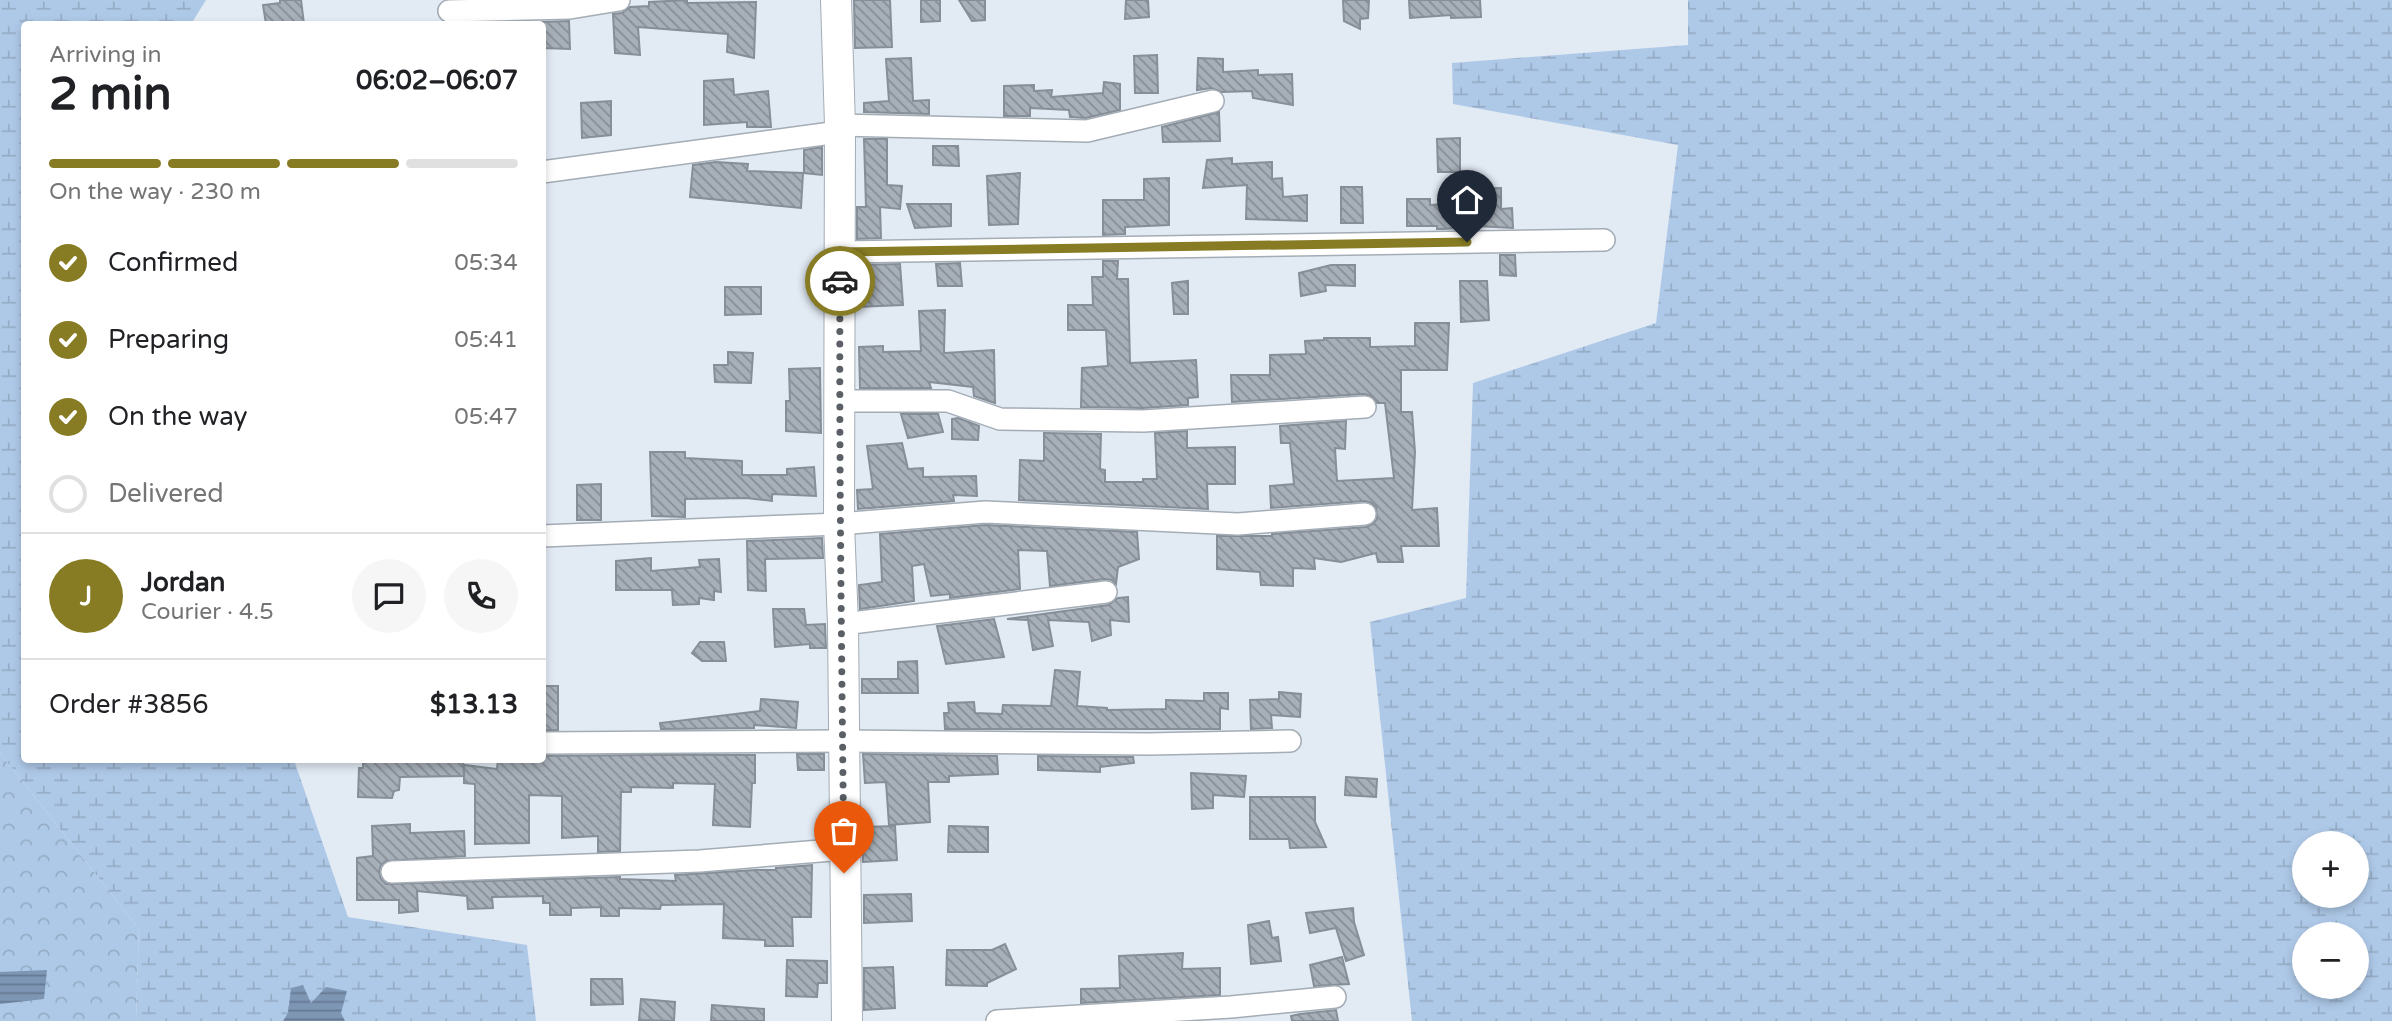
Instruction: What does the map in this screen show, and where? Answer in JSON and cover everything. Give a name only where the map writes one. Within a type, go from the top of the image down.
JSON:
[{"type":"street","points":[[449,10],[570,8],[619,0]]},
{"type":"street","points":[[836,0],[841,252],[839,524],[843,624],[842,741],[847,1021]]},
{"type":"street","points":[[546,171],[839,128],[1087,131],[1213,102]]},
{"type":"street","points":[[841,252],[1604,240]]},
{"type":"street","points":[[840,401],[948,401],[1000,419],[1143,421],[1365,407]]},
{"type":"street","points":[[546,536],[839,524],[985,512],[1238,524],[1365,514]]},
{"type":"street","points":[[843,624],[1106,592]]},
{"type":"street","points":[[546,743],[842,741],[1093,744],[1290,741]]},
{"type":"street","points":[[392,872],[700,861],[844,849]]},
{"type":"street","points":[[997,1021],[1335,998]]},
{"type":"green space","points":[[0,0],[206,0],[193,21],[21,21],[21,763],[295,763],[348,917],[527,945],[536,1021],[136,1021],[139,929],[0,753]]},
{"type":"green space","points":[[1688,0],[2392,0],[2392,1021],[1412,1021],[1370,622],[1466,598],[1473,383],[1656,323],[1678,145],[1453,104],[1452,63],[1688,45]]},
{"type":"green space","points":[[0,753],[139,929],[136,1021],[0,1021]]},
{"type":"shaded area","points":[[47,970],[44,999],[0,1004],[0,972]]},
{"type":"shaded area","points":[[303,985],[311,1003],[326,987],[347,991],[341,1013],[345,1021],[283,1021],[288,1013],[291,988]]},
{"type":"building","points":[[280,0],[301,0],[304,21],[266,21],[263,5],[280,3]]},
{"type":"building","points":[[687,0],[687,3],[756,2],[754,58],[727,52],[728,34],[638,27],[640,55],[615,53],[613,14],[622,13],[630,7],[649,6],[649,2]]},
{"type":"building","points":[[854,0],[890,0],[892,47],[855,48]]},
{"type":"building","points":[[921,0],[940,0],[940,21],[921,22]]},
{"type":"building","points":[[959,0],[985,0],[985,20],[972,21]]},
{"type":"building","points":[[1126,0],[1148,0],[1149,17],[1125,19]]},
{"type":"building","points":[[1343,0],[1369,0],[1368,18],[1360,19],[1360,29],[1344,21]]},
{"type":"building","points":[[1409,0],[1480,0],[1481,17],[1451,18],[1451,15],[1410,18]]},
{"type":"building","points":[[569,21],[570,49],[546,48],[546,22]]},
{"type":"building","points":[[1157,55],[1158,93],[1135,93],[1134,56]]},
{"type":"building","points":[[911,58],[913,101],[929,100],[929,114],[864,112],[864,103],[889,101],[886,59]]},
{"type":"building","points":[[1198,58],[1223,59],[1223,72],[1258,70],[1258,75],[1292,74],[1293,105],[1253,98],[1252,91],[1222,92],[1211,88],[1197,90]]},
{"type":"building","points":[[733,79],[734,95],[768,91],[771,127],[747,127],[747,122],[704,125],[704,81]]},
{"type":"building","points":[[1104,82],[1120,84],[1120,110],[1086,118],[1070,117],[1069,110],[1030,108],[1030,116],[1004,116],[1004,86],[1034,85],[1034,91],[1052,90],[1051,97],[1103,93]]},
{"type":"building","points":[[611,101],[611,135],[582,138],[581,103]]},
{"type":"building","points":[[1219,112],[1220,141],[1163,142],[1162,127]]},
{"type":"building","points":[[1460,138],[1460,172],[1438,172],[1437,139]]},
{"type":"building","points":[[864,139],[887,139],[887,185],[902,186],[900,209],[880,207],[881,238],[857,239],[857,207],[866,207]]},
{"type":"building","points":[[933,146],[958,146],[959,166],[933,165]]},
{"type":"building","points":[[822,147],[822,175],[804,173],[804,150]]},
{"type":"building","points":[[1232,158],[1232,164],[1272,162],[1272,179],[1282,178],[1283,197],[1307,195],[1307,221],[1246,219],[1247,185],[1203,188],[1207,160]]},
{"type":"building","points":[[716,162],[748,164],[747,171],[803,173],[801,208],[690,197],[693,165]]},
{"type":"building","points":[[1020,173],[1018,224],[989,225],[987,176]]},
{"type":"building","points":[[1169,178],[1169,225],[1125,227],[1125,234],[1103,235],[1103,200],[1144,200],[1144,179]]},
{"type":"building","points":[[1341,187],[1362,187],[1363,223],[1341,223]]},
{"type":"building","points":[[1501,188],[1501,209],[1512,208],[1513,228],[1456,225],[1456,228],[1437,229],[1437,226],[1407,226],[1407,199],[1430,199],[1430,205],[1473,202],[1473,189]]},
{"type":"building","points":[[907,204],[951,204],[951,226],[915,228]]},
{"type":"building","points":[[1500,255],[1515,255],[1516,276],[1500,275]]},
{"type":"building","points":[[1103,261],[1118,261],[1117,279],[1128,279],[1130,363],[1196,360],[1198,397],[1188,398],[1188,405],[1143,408],[1081,407],[1082,368],[1108,366],[1106,330],[1068,330],[1068,305],[1093,305],[1092,277],[1103,277]]},
{"type":"building","points":[[960,263],[962,286],[938,286],[936,264]]},
{"type":"building","points":[[900,264],[903,305],[857,307],[857,265]]},
{"type":"building","points":[[1331,265],[1355,265],[1355,286],[1325,285],[1326,291],[1301,296],[1299,273]]},
{"type":"building","points":[[1188,281],[1188,314],[1174,314],[1172,283]]},
{"type":"building","points":[[1460,281],[1487,281],[1489,320],[1461,322]]},
{"type":"building","points":[[725,287],[761,287],[761,314],[725,315]]},
{"type":"building","points":[[945,310],[944,353],[994,350],[995,403],[974,396],[973,387],[929,382],[931,388],[860,388],[859,347],[883,346],[883,352],[921,351],[919,311]]},
{"type":"building","points":[[1415,323],[1449,323],[1447,370],[1401,370],[1401,412],[1412,412],[1415,452],[1412,510],[1437,508],[1439,546],[1401,546],[1403,562],[1378,562],[1376,553],[1341,562],[1314,558],[1315,569],[1293,568],[1293,586],[1261,585],[1260,572],[1217,569],[1217,536],[1272,536],[1366,527],[1377,519],[1376,507],[1365,501],[1271,508],[1270,486],[1294,484],[1290,443],[1281,443],[1280,426],[1346,421],[1345,449],[1335,448],[1337,481],[1394,478],[1385,403],[1377,403],[1371,396],[1364,394],[1232,402],[1231,375],[1270,375],[1270,355],[1306,354],[1305,341],[1324,338],[1370,338],[1370,347],[1415,346]]},
{"type":"building","points":[[728,352],[753,353],[751,383],[715,382],[714,365],[728,365]]},
{"type":"building","points":[[820,368],[821,433],[786,431],[786,401],[790,401],[789,369]]},
{"type":"building","points":[[901,414],[938,414],[943,432],[908,438]]},
{"type":"building","points":[[958,418],[979,426],[978,440],[952,439],[952,419]]},
{"type":"building","points":[[1187,431],[1187,448],[1235,447],[1235,484],[1207,484],[1208,509],[1019,500],[1020,460],[1044,461],[1044,433],[1101,434],[1100,469],[1105,470],[1105,482],[1143,482],[1143,479],[1157,479],[1155,433]]},
{"type":"building","points":[[902,443],[908,469],[923,468],[923,477],[976,476],[977,496],[953,495],[954,501],[858,509],[857,490],[873,489],[867,446]]},
{"type":"building","points":[[650,452],[685,452],[685,458],[742,461],[742,475],[787,475],[787,469],[814,467],[816,496],[772,494],[772,501],[746,498],[685,499],[685,517],[652,516]]},
{"type":"building","points":[[601,484],[601,520],[577,520],[577,485]]},
{"type":"building","points":[[985,525],[1137,532],[1139,559],[1118,567],[1116,584],[1112,580],[1104,579],[1050,586],[1047,551],[1018,550],[1020,589],[950,598],[950,594],[931,596],[924,564],[912,566],[914,601],[860,609],[859,585],[882,582],[880,534]]},
{"type":"building","points":[[822,538],[823,558],[765,559],[766,591],[748,590],[747,541]]},
{"type":"building","points":[[651,558],[651,571],[700,567],[699,560],[719,559],[721,592],[714,591],[714,600],[699,598],[699,604],[673,605],[672,590],[616,590],[616,561]]},
{"type":"building","points":[[1128,597],[1129,622],[1110,620],[1111,635],[1092,641],[1089,622],[1048,620],[1053,646],[1033,650],[1028,620],[1007,619],[1108,605],[1118,598]]},
{"type":"building","points":[[773,609],[804,609],[806,625],[825,624],[826,648],[810,648],[810,644],[775,647]]},
{"type":"building","points":[[994,619],[1004,657],[946,664],[937,626]]},
{"type":"building","points":[[700,642],[724,642],[726,661],[702,661],[692,653]]},
{"type":"building","points":[[917,661],[918,693],[862,693],[862,679],[898,679],[898,662]]},
{"type":"building","points":[[1055,670],[1080,672],[1077,706],[1107,710],[1166,709],[1166,700],[1204,701],[1204,693],[1228,693],[1228,709],[1220,708],[1220,729],[945,729],[944,713],[949,713],[948,703],[974,702],[975,713],[1002,714],[1003,705],[1051,706]]},
{"type":"building","points":[[546,686],[558,686],[558,730],[546,730]]},
{"type":"building","points":[[1279,692],[1301,694],[1300,717],[1271,715],[1272,728],[1251,729],[1250,700],[1279,699]]},
{"type":"building","points":[[761,699],[798,702],[796,728],[754,725],[754,728],[661,729],[660,723],[760,711]]},
{"type":"building","points":[[797,754],[824,754],[824,770],[798,770]]},
{"type":"building","points":[[863,754],[997,756],[998,774],[949,776],[949,782],[928,782],[930,822],[889,825],[886,782],[865,783]]},
{"type":"building","points":[[755,755],[750,827],[713,825],[715,784],[673,783],[673,788],[631,787],[631,792],[621,792],[620,851],[598,852],[598,836],[562,838],[562,796],[529,795],[529,843],[475,844],[475,784],[464,783],[464,765],[497,769],[498,763],[546,763],[546,756]]},
{"type":"building","points":[[1038,756],[1133,757],[1134,763],[1100,767],[1100,772],[1038,770]]},
{"type":"building","points":[[363,763],[463,763],[464,776],[400,777],[399,790],[394,791],[392,798],[358,797],[359,768],[363,768]]},
{"type":"building","points":[[1191,773],[1246,776],[1244,797],[1213,795],[1213,808],[1192,809]]},
{"type":"building","points":[[1346,777],[1377,779],[1376,797],[1345,795]]},
{"type":"building","points":[[1250,797],[1315,797],[1315,822],[1326,847],[1290,848],[1289,839],[1250,839]]},
{"type":"building","points":[[410,824],[410,833],[464,831],[465,856],[386,861],[379,872],[386,884],[620,877],[676,881],[675,875],[776,870],[812,865],[811,917],[792,917],[793,946],[765,946],[765,940],[723,938],[724,904],[661,905],[660,909],[619,908],[619,916],[601,916],[601,907],[571,908],[571,915],[550,915],[550,903],[543,903],[543,896],[492,897],[493,908],[468,909],[467,896],[417,891],[418,911],[399,913],[399,900],[357,900],[357,858],[373,856],[372,826]]},
{"type":"building","points":[[895,826],[897,860],[863,862],[863,827]]},
{"type":"building","points":[[949,826],[988,827],[988,852],[948,852]]},
{"type":"building","points":[[911,894],[912,921],[864,923],[864,895]]},
{"type":"building","points":[[1353,908],[1354,922],[1364,955],[1346,961],[1336,928],[1310,933],[1306,913]]},
{"type":"building","points":[[1269,921],[1272,938],[1278,937],[1281,961],[1251,964],[1248,925]]},
{"type":"building","points":[[1005,944],[1016,969],[987,983],[987,986],[946,985],[947,950],[992,950]]},
{"type":"building","points":[[1183,953],[1182,969],[1220,968],[1220,995],[1081,1003],[1081,989],[1120,988],[1119,956]]},
{"type":"building","points":[[1342,957],[1349,984],[1314,986],[1310,965]]},
{"type":"building","points":[[787,960],[827,961],[827,983],[818,983],[817,997],[786,996]]},
{"type":"building","points":[[893,967],[895,1008],[864,1010],[864,968]]},
{"type":"building","points":[[591,979],[622,979],[623,1004],[591,1005]]},
{"type":"building","points":[[641,999],[675,1002],[674,1021],[639,1020]]},
{"type":"building","points":[[712,1005],[764,1009],[764,1021],[711,1021]]},
{"type":"building","points":[[1336,1010],[1338,1021],[1292,1021],[1291,1016],[1300,1014]]},
{"type":"way so far","points":[[840,281],[839,524],[843,624],[844,873]]},
{"type":"route","points":[[840,281],[841,252],[1467,242]]}]
